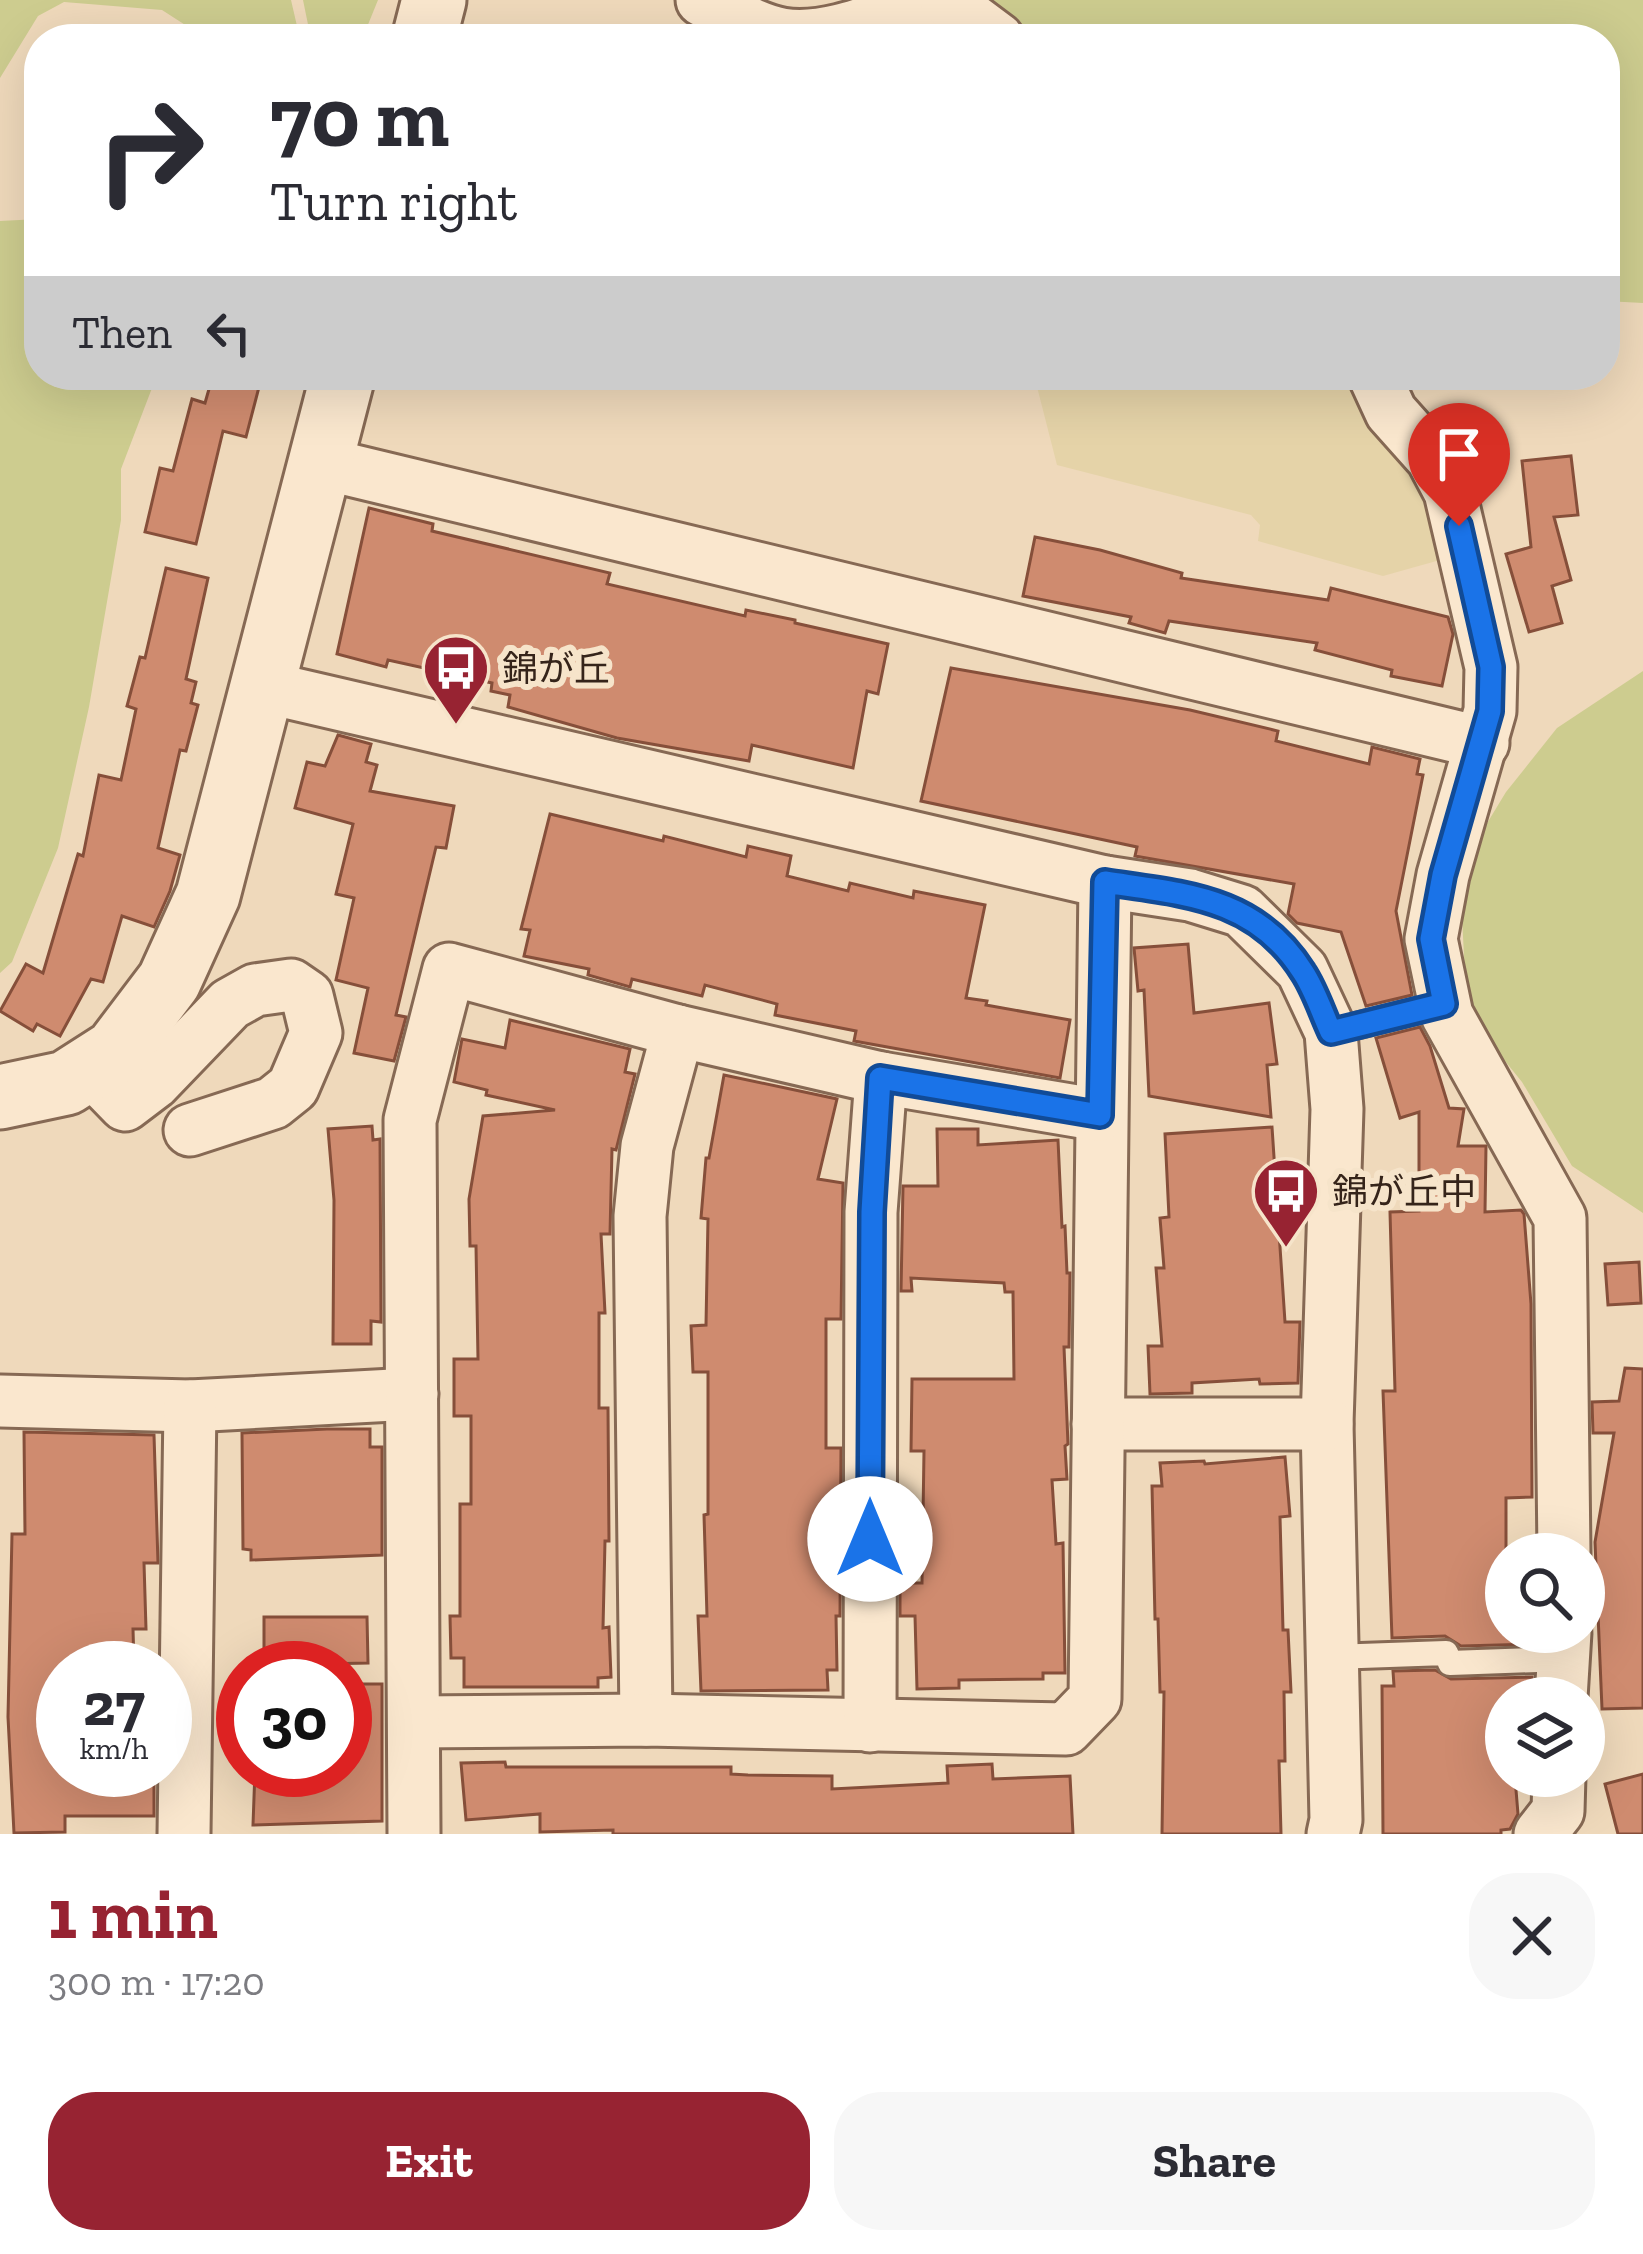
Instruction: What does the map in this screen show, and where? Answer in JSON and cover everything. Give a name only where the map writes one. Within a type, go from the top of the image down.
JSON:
[{"type":"street","points":[[702,0],[757,24]]},
{"type":"street","points":[[854,24],[931,0]]},
{"type":"street","points":[[946,0],[978,24]]},
{"type":"street","points":[[0,1097],[66,1083],[116,1051],[169,981],[208,895],[339,390]]},
{"type":"street","points":[[1381,390],[1391,412],[1432,458],[1450,492],[1491,667],[1490,711],[1483,743],[1443,875],[1431,939],[1447,1015],[1560,1218],[1564,1533]]},
{"type":"street","points":[[321,463],[1483,743]]},
{"type":"street","points":[[260,686],[1105,882],[1190,895],[1242,911],[1302,970],[1331,1032],[1337,1109],[1327,1424],[1333,1834]]},
{"type":"street","points":[[414,1722],[646,1720],[1066,1729],[1095,1699],[1105,882]]},
{"type":"street","points":[[414,1834],[410,1120],[449,969],[678,1031],[880,1078],[1100,1115]]},
{"type":"street","points":[[89,1068],[125,1105],[154,1083],[230,1004],[255,989],[292,985],[307,995],[316,1033],[293,1087],[273,1103],[190,1130]]},
{"type":"street","points":[[646,1720],[640,1216],[647,1146],[678,1031]]},
{"type":"street","points":[[870,1726],[872,1212],[880,1078]]},
{"type":"street","points":[[0,1401],[190,1406],[412,1394]]},
{"type":"street","points":[[184,1834],[190,1406]]},
{"type":"street","points":[[1098,1424],[1327,1424]]},
{"type":"street","points":[[1540,1834],[1558,1811],[1558,1797]]},
{"type":"lane","points":[[1331,1032],[1444,1004]]},
{"type":"lane","points":[[1332,1657],[1446,1654],[1450,1663],[1563,1663]]},
{"type":"shaded area","points":[[0,0],[291,0],[297,24],[184,24],[162,10],[64,2],[38,16],[33,24],[24,24],[24,39],[0,78]]},
{"type":"shaded area","points":[[303,0],[378,0],[368,24],[308,24]]},
{"type":"shaded area","points":[[992,0],[1643,0],[1643,303],[1620,302],[1620,24],[1018,24],[995,8]]},
{"type":"shaded area","points":[[24,220],[24,390],[151,390],[121,469],[121,520],[89,707],[58,848],[12,962],[0,973],[0,221]]},
{"type":"shaded area","points":[[1038,390],[1367,390],[1422,472],[1440,560],[1383,576],[1258,541],[1260,525],[1251,515],[1057,465]]},
{"type":"shaded area","points":[[1643,671],[1643,1213],[1572,1166],[1522,1082],[1467,1014],[1462,917],[1472,848],[1506,792],[1557,728]]},
{"type":"building","points":[[209,390],[258,390],[246,437],[223,431],[196,544],[145,532],[160,468],[173,471],[192,399],[205,403]]},
{"type":"building","points":[[1571,456],[1578,515],[1554,517],[1571,580],[1552,586],[1562,623],[1529,632],[1506,554],[1531,547],[1522,461]]},
{"type":"building","points":[[369,508],[433,524],[432,531],[610,573],[607,584],[745,616],[746,610],[795,620],[888,644],[878,694],[867,691],[853,768],[752,745],[749,761],[617,738],[508,707],[510,695],[491,691],[492,683],[388,660],[386,667],[337,654]]},
{"type":"building","points":[[1035,537],[1182,573],[1181,578],[1328,600],[1331,588],[1448,617],[1453,634],[1442,686],[1391,676],[1392,670],[1315,650],[1317,643],[1169,621],[1165,633],[1129,623],[1131,617],[1023,596]]},
{"type":"building","points":[[166,568],[208,578],[186,679],[196,682],[191,703],[198,705],[186,751],[180,750],[158,848],[180,855],[170,891],[154,927],[122,916],[103,982],[91,979],[60,1036],[37,1024],[33,1031],[0,1011],[26,964],[43,973],[78,854],[83,856],[99,775],[121,780],[136,709],[127,706],[140,657],[145,658]]},
{"type":"building","points":[[951,668],[1190,710],[1278,731],[1276,741],[1369,764],[1372,747],[1420,759],[1417,774],[1423,775],[1396,911],[1412,995],[1366,1006],[1341,932],[1297,923],[1288,914],[1294,884],[1135,856],[1137,847],[921,801]]},
{"type":"building","points":[[338,735],[371,744],[366,762],[377,765],[370,791],[454,806],[446,848],[436,847],[396,1015],[406,1017],[394,1061],[354,1053],[368,988],[336,980],[354,898],[336,894],[353,824],[295,808],[307,762],[325,766]]},
{"type":"building","points":[[550,814],[746,857],[748,846],[791,856],[787,876],[848,891],[850,883],[913,898],[914,891],[985,905],[966,998],[1070,1020],[1060,1078],[854,1041],[856,1031],[775,1015],[777,1004],[705,985],[702,996],[632,979],[630,987],[588,975],[589,969],[524,956],[530,930],[521,929]]},
{"type":"building","points":[[1188,944],[1194,1013],[1269,1003],[1277,1064],[1267,1065],[1271,1117],[1149,1096],[1144,990],[1138,991],[1134,948]]},
{"type":"building","points":[[510,1020],[630,1049],[625,1072],[635,1074],[616,1150],[612,1149],[610,1234],[601,1234],[605,1313],[599,1313],[599,1408],[608,1408],[609,1541],[605,1541],[603,1628],[609,1627],[611,1677],[598,1678],[598,1687],[464,1687],[464,1658],[451,1658],[450,1616],[460,1616],[460,1504],[471,1504],[471,1416],[454,1416],[454,1359],[478,1359],[476,1246],[470,1246],[469,1199],[483,1116],[555,1110],[486,1095],[487,1090],[454,1082],[462,1039],[505,1048]]},
{"type":"building","points":[[1420,1027],[1449,1108],[1464,1109],[1458,1146],[1486,1146],[1485,1212],[1521,1210],[1524,1214],[1531,1304],[1532,1497],[1506,1498],[1506,1533],[1485,1533],[1485,1645],[1461,1646],[1445,1636],[1392,1638],[1383,1391],[1395,1391],[1390,1212],[1419,1211],[1419,1112],[1400,1118],[1376,1038]]},
{"type":"building","points":[[724,1075],[837,1099],[818,1179],[843,1183],[841,1319],[826,1319],[826,1448],[841,1448],[840,1616],[836,1616],[837,1670],[827,1670],[828,1690],[701,1691],[698,1616],[707,1616],[708,1372],[693,1372],[691,1326],[706,1325],[708,1219],[701,1218],[706,1158]]},
{"type":"building","points":[[372,1126],[373,1140],[380,1139],[381,1322],[371,1321],[371,1344],[333,1344],[334,1200],[328,1129]]},
{"type":"building","points":[[1272,1127],[1285,1322],[1300,1322],[1298,1383],[1260,1384],[1259,1379],[1192,1383],[1192,1393],[1150,1394],[1148,1346],[1162,1346],[1156,1268],[1164,1268],[1160,1218],[1169,1217],[1165,1134]]},
{"type":"building","points":[[937,1129],[978,1129],[978,1145],[1058,1140],[1062,1227],[1070,1273],[1069,1347],[1064,1347],[1068,1444],[1067,1479],[1052,1480],[1056,1544],[1063,1543],[1065,1673],[1043,1673],[1043,1679],[959,1680],[959,1688],[917,1689],[915,1616],[900,1616],[900,1583],[922,1583],[924,1451],[911,1451],[912,1379],[1014,1379],[1013,1292],[1005,1292],[1004,1283],[911,1278],[912,1291],[901,1291],[903,1186],[938,1186]]},
{"type":"building","points":[[1639,1262],[1641,1303],[1608,1305],[1605,1264]]},
{"type":"building","points":[[1625,1368],[1643,1369],[1643,1708],[1605,1709],[1600,1653],[1605,1653],[1605,1533],[1597,1533],[1614,1433],[1593,1433],[1592,1402],[1619,1401]]},
{"type":"building","points":[[370,1429],[370,1447],[382,1447],[382,1555],[251,1560],[251,1550],[243,1549],[242,1433]]},
{"type":"building","points":[[24,1432],[154,1435],[158,1563],[144,1563],[146,1629],[133,1629],[133,1641],[36,1641],[36,1797],[154,1797],[154,1816],[65,1816],[65,1832],[14,1833],[8,1717],[12,1534],[25,1534]]},
{"type":"building","points":[[1285,1457],[1290,1516],[1280,1517],[1283,1630],[1288,1630],[1291,1692],[1284,1692],[1285,1761],[1279,1761],[1281,1834],[1162,1834],[1164,1692],[1160,1692],[1155,1619],[1152,1486],[1162,1486],[1160,1463]]},
{"type":"building","points":[[264,1617],[367,1617],[368,1641],[264,1641]]},
{"type":"building","points":[[1435,1670],[1451,1679],[1485,1678],[1485,1797],[1517,1797],[1518,1814],[1510,1829],[1501,1834],[1383,1834],[1382,1686],[1394,1686],[1393,1671]]},
{"type":"building","points":[[372,1684],[382,1684],[382,1821],[253,1825],[254,1797],[372,1797]]},
{"type":"building","points":[[505,1762],[506,1767],[731,1767],[731,1774],[832,1776],[832,1789],[948,1783],[947,1766],[992,1764],[993,1779],[1070,1776],[1073,1834],[613,1834],[613,1830],[540,1832],[540,1814],[466,1820],[461,1763]]},
{"type":"building","points":[[1643,1774],[1643,1834],[1618,1834],[1605,1784]]},
{"type":"place","name":"錦が丘","points":[[456,727]]},
{"type":"place","name":"錦が丘中","points":[[1286,1250]]},
{"type":"route","points":[[870,1539],[872,1212],[880,1078],[1100,1115],[1105,882],[1190,895],[1242,911],[1302,970],[1331,1032],[1444,1004],[1431,939],[1443,875],[1490,711],[1491,667],[1459,526]]}]
